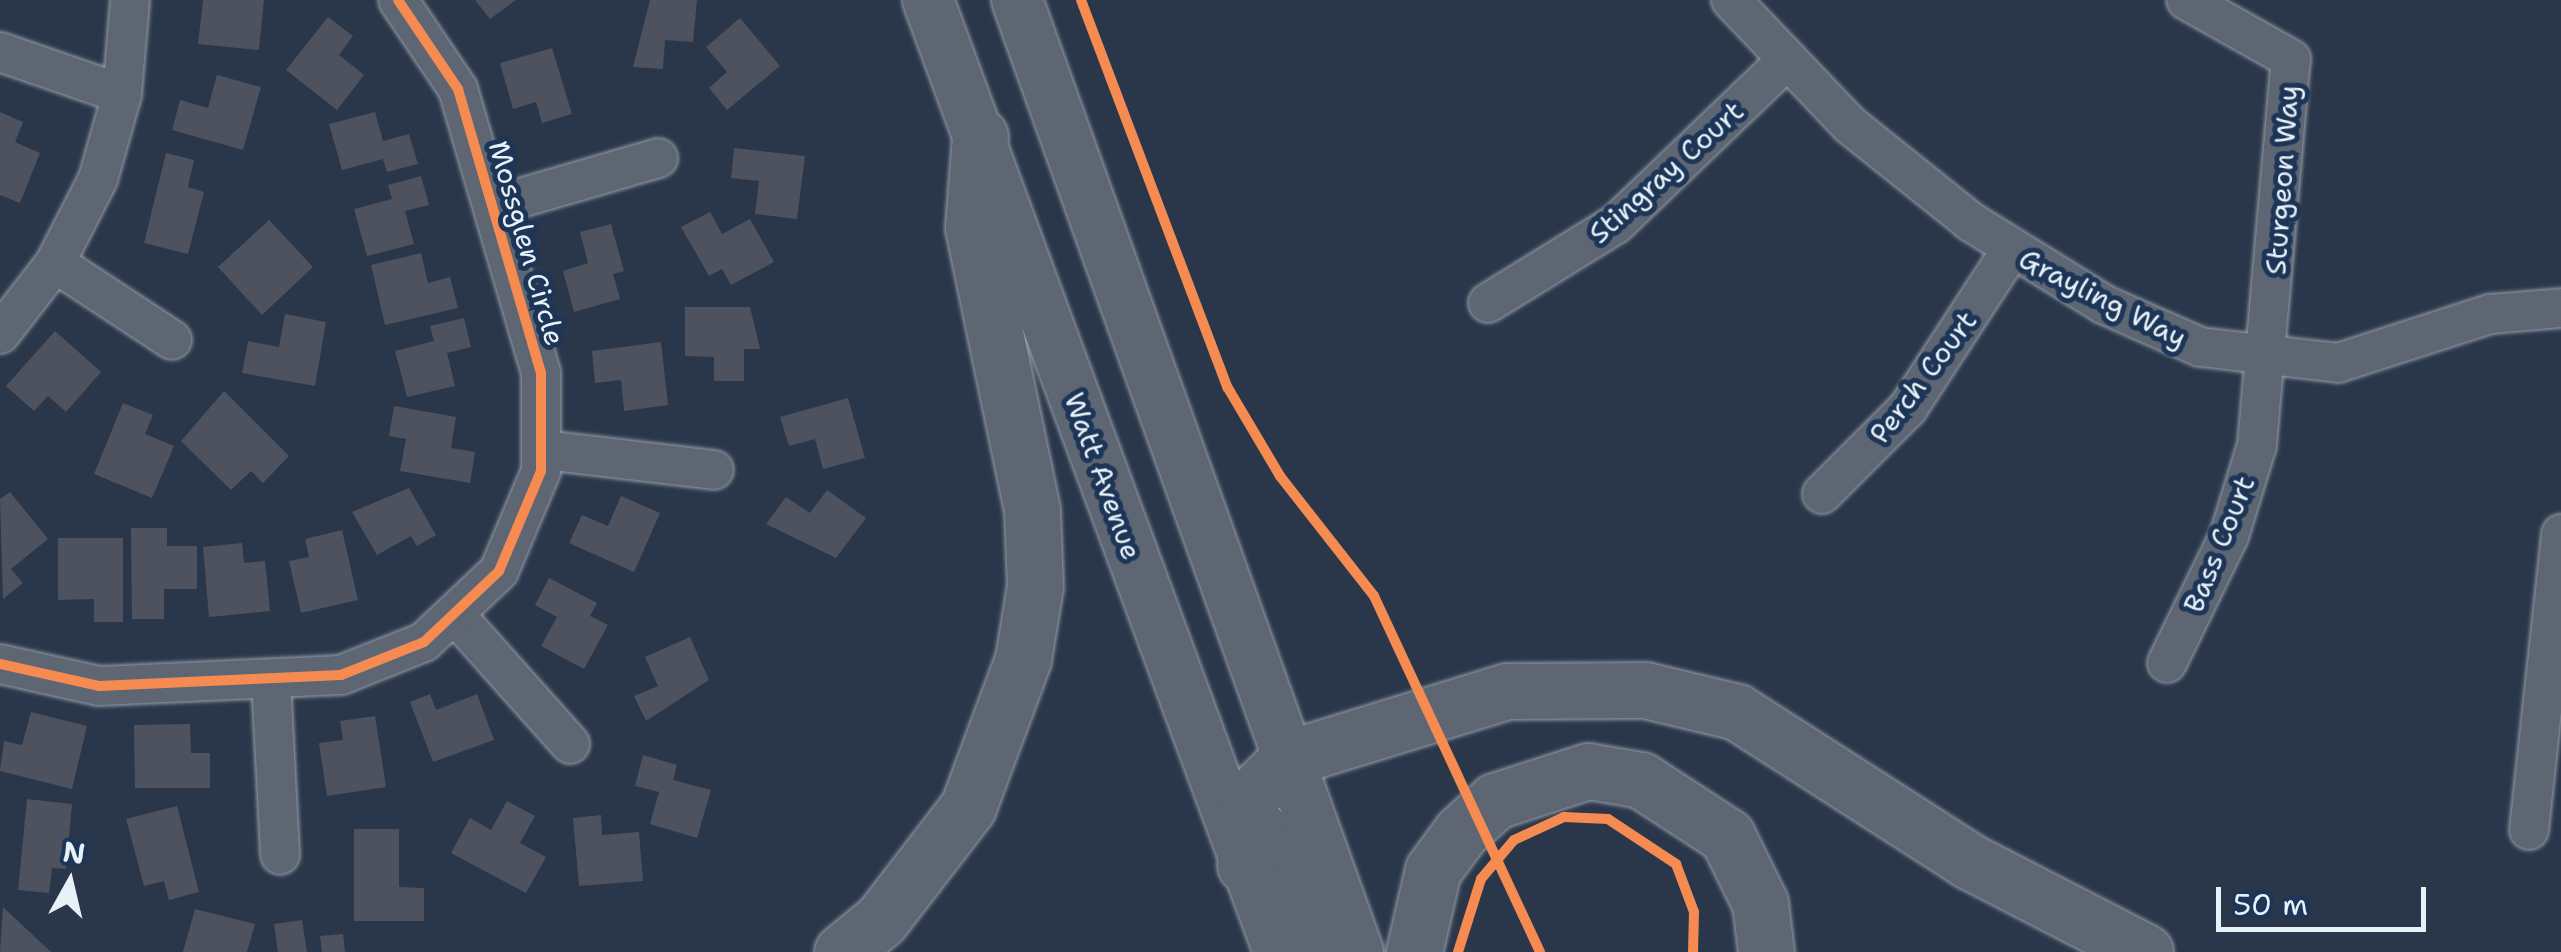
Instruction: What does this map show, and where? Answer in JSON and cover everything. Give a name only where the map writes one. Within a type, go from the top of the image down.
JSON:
[{"type":"highway","points":[[842,952],[880,920],[968,807],[996,745],[1029,623],[1027,474],[973,226],[980,136]]},
{"type":"highway","points":[[1264,855],[1247,800],[1289,758],[1428,710],[1574,684],[1698,697],[1780,738],[1969,861],[2145,952]]},
{"type":"highway","points":[[1414,952],[1434,870],[1478,816],[1588,771],[1641,780],[1686,802],[1727,836],[1747,868],[1766,952]]},
{"type":"main road","name":"Watt Avenue","points":[[928,0],[1192,726],[1264,855],[1278,952]]},
{"type":"main road","points":[[1018,0],[1358,952]]},
{"type":"street","points":[[0,334],[55,263],[98,178],[122,94],[130,0]]},
{"type":"street","name":"Mossglen Circle","points":[[0,664],[99,686],[271,681],[384,662],[457,617],[521,532],[544,450],[541,372],[458,88],[398,0]]},
{"type":"street","name":"Grayling Way","points":[[1731,0],[1785,62],[1900,169],[2011,250],[2160,332],[2268,362],[2338,363],[2443,325],[2561,308]]},
{"type":"street","name":"Sturgeon Way","points":[[2186,0],[2291,59],[2268,362]]},
{"type":"street","points":[[0,52],[122,94]]},
{"type":"street","name":"Stingray Court","points":[[1488,303],[1616,224],[1785,62]]},
{"type":"street","name":"Mossglen Circle","points":[[493,206],[658,158]]},
{"type":"street","name":"Perch Court","points":[[1822,494],[1908,408],[2011,250]]},
{"type":"street","points":[[55,263],[172,340]]},
{"type":"street","name":"Bass Court","points":[[2167,663],[2245,491],[2268,362]]},
{"type":"street","points":[[544,450],[714,470]]},
{"type":"street","points":[[2529,830],[2561,534]]},
{"type":"street","points":[[457,617],[570,744]]},
{"type":"street","points":[[271,681],[280,855]]},
{"type":"street","points":[[1192,726],[1247,800]]},
{"type":"street","points":[[1289,758],[1264,855],[1325,952]]},
{"type":"building","points":[[203,0],[264,0],[259,50],[198,44]]},
{"type":"building","points":[[475,0],[516,0],[490,19]]},
{"type":"building","points":[[650,0],[697,0],[693,42],[665,40],[663,69],[633,67]]},
{"type":"building","points":[[328,17],[353,36],[339,55],[364,75],[337,110],[286,70]]},
{"type":"building","points":[[740,18],[780,66],[727,110],[709,88],[727,72],[706,47]]},
{"type":"building","points":[[552,48],[572,114],[542,123],[536,102],[513,109],[500,63]]},
{"type":"building","points":[[217,75],[261,87],[243,150],[172,130],[180,100],[208,108]]},
{"type":"building","points":[[0,112],[23,122],[15,142],[40,153],[20,203],[0,195]]},
{"type":"building","points":[[375,112],[383,141],[409,134],[418,164],[387,172],[383,159],[342,170],[329,124]]},
{"type":"building","points":[[734,148],[805,156],[797,219],[755,214],[759,181],[731,178]]},
{"type":"building","points":[[166,153],[194,160],[188,187],[204,192],[188,254],[144,243]]},
{"type":"building","points":[[421,176],[429,205],[405,211],[414,244],[367,256],[354,209],[392,199],[388,185]]},
{"type":"building","points":[[710,212],[722,234],[750,219],[774,262],[731,285],[722,269],[709,276],[681,227]]},
{"type":"building","points":[[269,220],[313,267],[262,315],[218,267]]},
{"type":"building","points":[[611,224],[624,271],[613,274],[620,299],[574,312],[563,271],[588,263],[580,232]]},
{"type":"building","points":[[421,253],[428,283],[450,277],[458,308],[385,325],[371,265]]},
{"type":"building","points":[[685,307],[750,307],[760,349],[744,349],[744,381],[714,381],[714,357],[685,356]]},
{"type":"building","points":[[285,314],[326,322],[315,386],[242,373],[248,341],[279,347]]},
{"type":"building","points":[[464,318],[471,347],[447,353],[455,386],[407,397],[395,351],[434,341],[430,326]]},
{"type":"building","points":[[55,331],[101,372],[66,412],[48,396],[34,411],[6,386]]},
{"type":"building","points":[[661,342],[668,405],[624,411],[621,380],[595,383],[592,351]]},
{"type":"building","points":[[224,391],[289,456],[263,483],[251,471],[231,490],[181,441]]},
{"type":"building","points":[[848,398],[865,458],[823,469],[815,439],[789,446],[780,417]]},
{"type":"building","points":[[123,403],[153,415],[145,434],[174,446],[152,498],[94,474]]},
{"type":"building","points":[[394,406],[456,417],[451,448],[475,452],[470,483],[400,471],[406,439],[389,436]]},
{"type":"building","points":[[409,488],[436,535],[417,546],[411,536],[377,555],[352,512]]},
{"type":"building","points":[[827,490],[866,518],[836,558],[766,524],[786,497],[810,513]]},
{"type":"building","points":[[10,492],[48,539],[11,569],[23,583],[3,599],[0,499]]},
{"type":"building","points":[[621,496],[660,513],[634,572],[569,543],[582,515],[608,526]]},
{"type":"building","points":[[131,528],[167,528],[167,546],[197,546],[197,589],[164,589],[164,619],[132,619]]},
{"type":"building","points":[[342,530],[358,600],[301,613],[289,561],[309,557],[305,539]]},
{"type":"building","points":[[58,538],[123,538],[123,622],[94,622],[94,599],[58,600]]},
{"type":"building","points":[[242,543],[244,563],[265,561],[270,611],[209,617],[203,547]]},
{"type":"building","points":[[549,578],[597,603],[590,616],[608,625],[584,669],[541,646],[557,617],[535,605]]},
{"type":"building","points":[[690,637],[709,680],[646,721],[634,696],[658,686],[645,657]]},
{"type":"building","points":[[430,694],[436,710],[477,694],[494,740],[433,762],[410,702]]},
{"type":"building","points":[[31,712],[87,726],[72,789],[0,771],[4,741],[22,745]]},
{"type":"building","points":[[375,716],[386,787],[327,796],[319,743],[343,740],[340,721]]},
{"type":"building","points":[[190,724],[191,753],[210,753],[210,788],[135,788],[134,725]]},
{"type":"building","points":[[643,755],[677,765],[673,780],[711,790],[697,838],[650,824],[659,792],[635,786]]},
{"type":"building","points":[[27,799],[72,804],[66,869],[52,868],[49,893],[18,890]]},
{"type":"building","points":[[507,801],[535,816],[520,843],[546,857],[526,893],[451,853],[470,818],[491,830]]},
{"type":"building","points":[[177,806],[199,892],[169,900],[164,881],[144,886],[126,819]]},
{"type":"building","points":[[601,815],[602,835],[639,832],[643,881],[579,886],[573,818]]},
{"type":"building","points":[[354,829],[399,829],[399,887],[424,888],[424,921],[354,921]]},
{"type":"building","points":[[3,907],[51,952],[0,952]]},
{"type":"building","points":[[195,909],[255,924],[247,952],[183,952]]},
{"type":"building","points":[[302,920],[307,952],[278,952],[274,924]]},
{"type":"building","points":[[343,934],[345,952],[322,952],[320,936]]},
{"type":"cycle path","points":[[0,664],[99,686],[341,675],[424,642],[499,571],[541,471],[541,373],[458,89],[398,0]]},
{"type":"cycle path","points":[[1081,0],[1228,388],[1280,476],[1374,596],[1540,952]]},
{"type":"cycle path","points":[[1458,952],[1481,879],[1514,840],[1564,817],[1608,819],[1676,864],[1694,912],[1693,952]]}]
